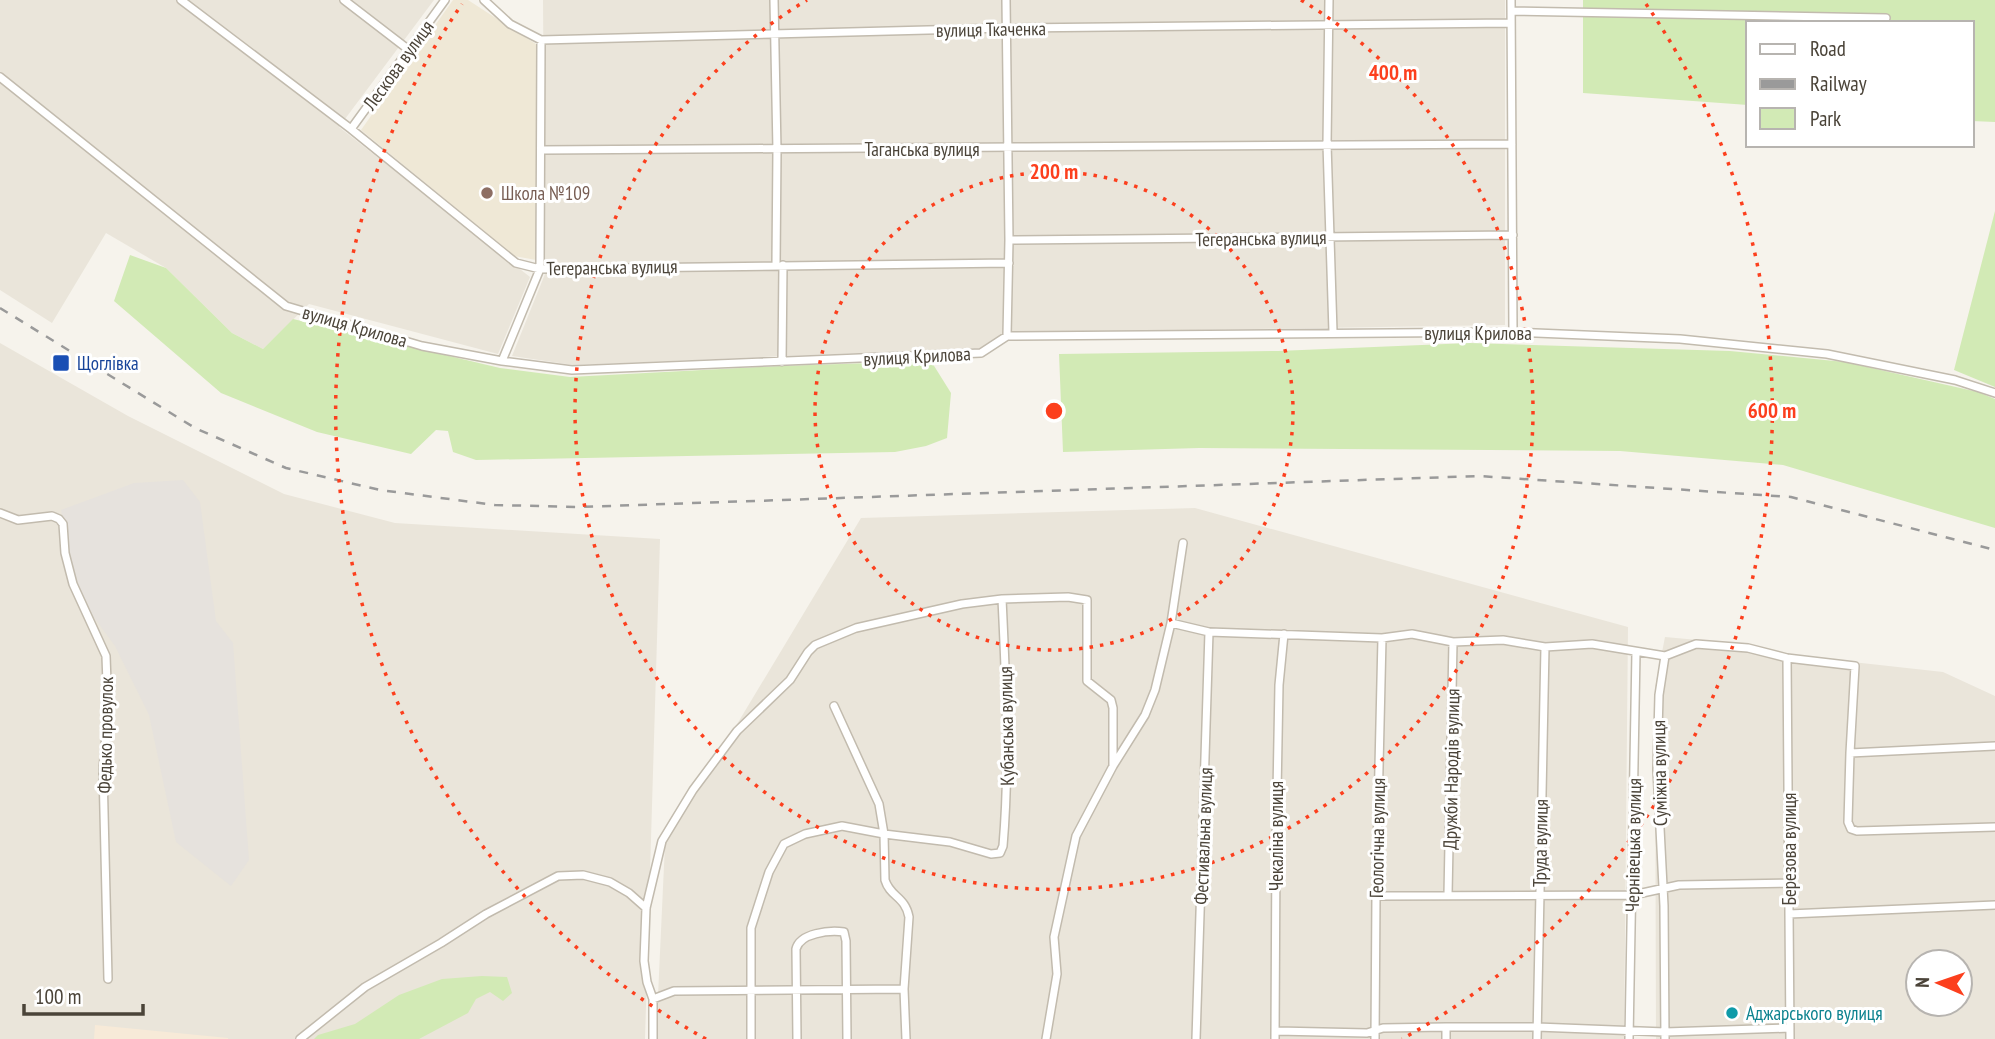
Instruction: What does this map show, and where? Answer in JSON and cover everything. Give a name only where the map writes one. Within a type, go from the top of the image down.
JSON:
[{"type":"street","name":"Тегеранська вулиця","points":[[181,0],[351,129],[516,262],[540,269],[1009,263]]},
{"type":"street","points":[[344,0],[409,50]]},
{"type":"street","name":"Лескова вулиця","points":[[351,129],[445,0]]},
{"type":"street","name":"вулиця Ткаченка","points":[[484,0],[510,24],[541,40],[1006,28],[1511,23]]},
{"type":"street","points":[[774,0],[782,362]]},
{"type":"street","points":[[1006,0],[1009,240],[1007,336]]},
{"type":"street","points":[[1329,0],[1327,144],[1332,332]]},
{"type":"street","points":[[1511,0],[1513,332]]},
{"type":"street","points":[[1511,11],[1886,18]]},
{"type":"street","points":[[502,361],[540,269],[541,40]]},
{"type":"street","name":"вулиця Крилова","points":[[0,76],[286,306],[422,346],[502,361],[572,370],[981,353],[1007,336],[1513,332],[1680,339],[1827,354],[1955,380],[1995,393]]},
{"type":"street","name":"Таганська вулиця","points":[[541,150],[1512,144]]},
{"type":"street","name":"Тегеранська вулиця","points":[[1009,240],[1513,235]]},
{"type":"street","name":"Федько провулок","points":[[0,513],[18,520],[52,516],[59,519],[73,584],[106,656],[108,710],[103,770],[108,979]]},
{"type":"street","points":[[1046,1039],[1057,974],[1055,937],[1076,836],[1113,766],[1145,715],[1155,690],[1171,623],[1183,543]]},
{"type":"street","points":[[653,1039],[653,999],[644,961],[646,908],[662,841],[693,790],[737,731],[790,680],[815,645],[856,628],[962,604],[1002,599],[1068,597],[1087,600],[1087,681],[1111,700],[1113,766]]},
{"type":"street","name":"Кубанська вулиця","points":[[884,834],[950,842],[991,855],[1000,853],[1003,846],[1007,793],[1002,599]]},
{"type":"street","points":[[1171,623],[1209,632],[1382,638],[1412,634],[1453,642],[1503,640],[1545,647],[1592,644],[1665,656],[1696,644],[1748,648],[1787,658],[1856,666],[1850,753],[1848,822],[1851,829],[1995,827]]},
{"type":"street","name":"Фестивальна вулиця","points":[[1196,1039],[1209,632]]},
{"type":"street","name":"Чекаліна вулиця","points":[[1276,1035],[1276,832],[1279,685],[1284,634]]},
{"type":"street","name":"Геологічна вулиця","points":[[1375,1039],[1382,638]]},
{"type":"street","name":"Дружби Народів вулиця","points":[[1448,895],[1453,642]]},
{"type":"street","name":"Труда вулиця","points":[[1537,1039],[1545,647]]},
{"type":"street","name":"Чернівецька вулиця","points":[[1630,1035],[1636,652]]},
{"type":"street","name":"Суміжна вулиця","points":[[1665,656],[1659,695],[1657,770],[1663,890],[1665,1036]]},
{"type":"street","name":"Березова вулиця","points":[[1787,658],[1790,1039]]},
{"type":"street","points":[[834,706],[879,804],[887,886],[905,904],[909,917],[904,989],[905,1039]]},
{"type":"street","points":[[1850,753],[1995,746]]},
{"type":"street","points":[[751,1039],[751,928],[769,872],[784,844],[805,835],[842,826],[884,834]]},
{"type":"street","points":[[300,1039],[365,987],[486,914],[558,876],[583,874],[610,882],[646,908]]},
{"type":"street","points":[[1376,896],[1633,895],[1679,885],[1789,883]]},
{"type":"street","points":[[1789,914],[1995,905]]},
{"type":"street","points":[[797,1039],[795,989],[798,942],[804,938],[836,931],[844,932],[846,941],[847,1039]]},
{"type":"street","points":[[653,999],[674,991],[904,989]]},
{"type":"street","points":[[1446,1027],[1446,1039]]},
{"type":"street","points":[[1276,1035],[1367,1034],[1383,1028],[1538,1027],[1665,1036],[1790,1028]]},
{"type":"shaded area","points":[[0,0],[434,0],[339,127],[530,277],[498,354],[309,304],[263,349],[232,333],[166,268],[106,233],[52,323],[0,290]]},
{"type":"shaded area","name":"Школа №109","points":[[453,0],[468,0],[536,44],[536,260],[514,256],[361,130]]},
{"type":"shaded area","points":[[543,0],[1505,0],[1505,325],[1004,333],[980,348],[573,365],[512,356],[545,274]]},
{"type":"shaded area","points":[[0,343],[128,416],[284,494],[395,523],[660,539],[645,1039],[0,1039]]},
{"type":"shaded area","points":[[183,480],[200,502],[216,621],[233,643],[249,860],[231,886],[176,842],[149,715],[115,646],[79,597],[61,510],[134,483]]},
{"type":"shaded area","points":[[1195,508],[1628,627],[1624,1039],[656,1039],[665,844],[861,518]]},
{"type":"shaded area","points":[[1665,637],[1753,645],[1789,655],[1943,672],[1995,696],[1995,1039],[1656,1039],[1655,688]]},
{"type":"shaded area","points":[[95,1025],[228,1038],[228,1039],[94,1039]]},
{"type":"green space","points":[[1583,0],[1995,0],[1995,122],[1974,121],[1974,21],[1746,21],[1746,105],[1583,93]]},
{"type":"green space","points":[[1995,211],[1995,387],[1954,370]]},
{"type":"green space","points":[[130,255],[166,268],[232,333],[263,349],[293,319],[500,368],[570,377],[931,361],[951,393],[947,438],[926,446],[895,452],[476,460],[453,452],[448,431],[436,430],[411,454],[317,432],[221,393],[114,301]]},
{"type":"green space","points":[[1470,343],[1730,351],[1845,362],[1978,392],[1995,399],[1995,528],[1783,465],[1620,451],[1199,448],[1063,452],[1059,354],[1278,351]]},
{"type":"green space","points":[[507,977],[512,993],[503,1001],[490,992],[476,999],[468,1013],[419,1039],[314,1039],[318,1035],[355,1024],[399,995],[442,979]]},
{"type":"railway","points":[[0,308],[195,428],[286,468],[380,490],[495,505],[579,507],[1479,476],[1791,497],[1995,550]]},
{"type":"place","name":"Школа №109","points":[[487,193]]},
{"type":"place","name":"Щоглівка","points":[[61,363]]},
{"type":"place","name":"Аджарського вулиця","points":[[1732,1013]]}]
